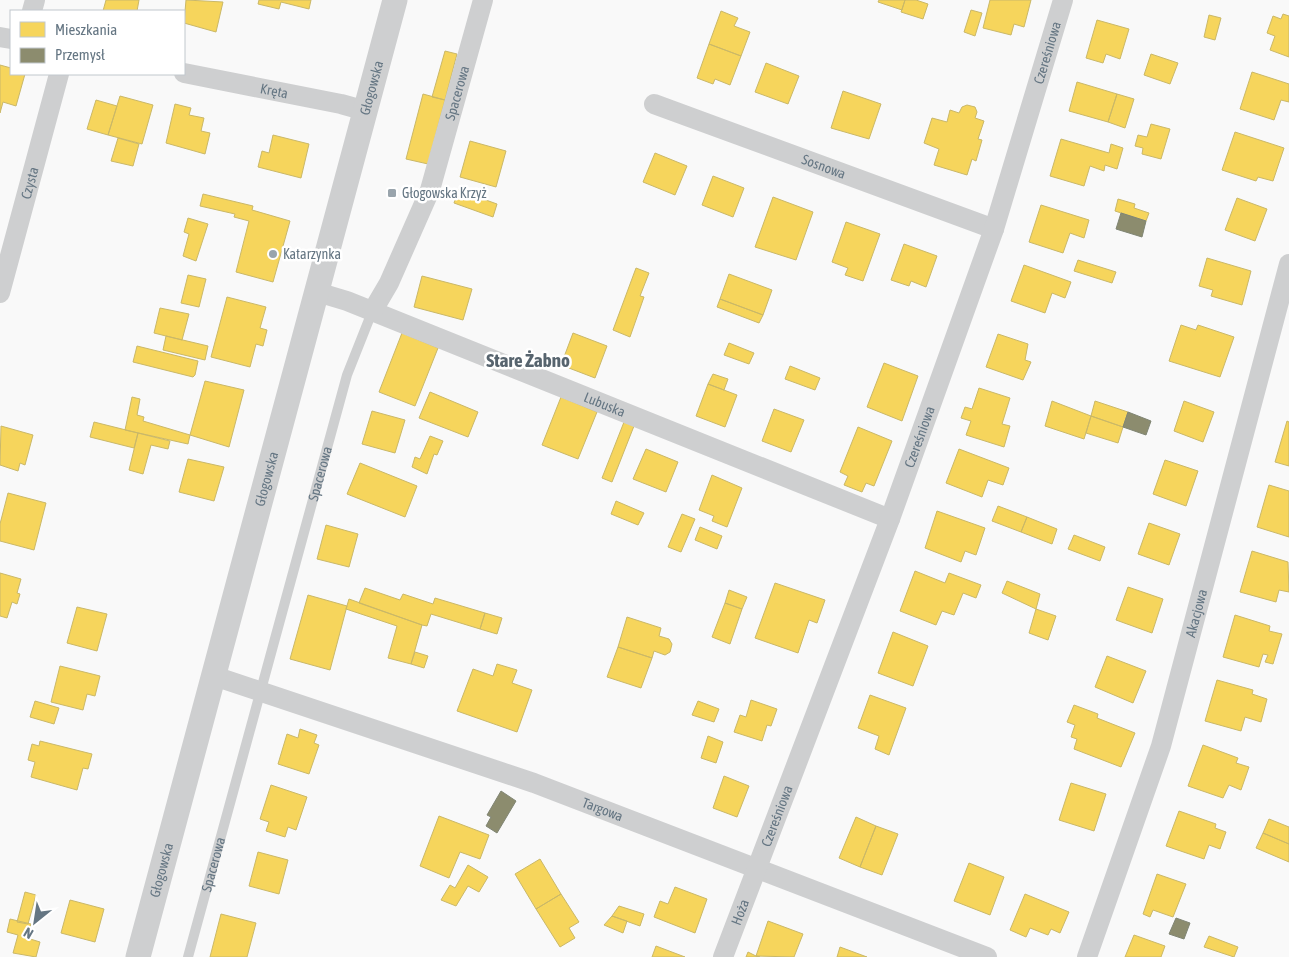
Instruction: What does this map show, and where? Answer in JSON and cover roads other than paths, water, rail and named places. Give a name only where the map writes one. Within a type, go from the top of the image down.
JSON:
[{"type":"street","name":"Głogowska","points":[[138,957],[396,0]]},
{"type":"street","name":"Spacerowa","points":[[372,312],[389,283],[430,190],[483,0]]},
{"type":"street","name":"Czereśniowa","points":[[756,867],[890,519],[994,229],[1063,0]]},
{"type":"street","name":"Kręta","points":[[185,72],[366,111]]},
{"type":"street","name":"Czysta","points":[[0,293],[59,75]]},
{"type":"street","name":"Sosnowa","points":[[654,104],[994,229]]},
{"type":"street","name":"Akacjowa","points":[[1087,957],[1161,746],[1289,264]]},
{"type":"street","name":"Lubuska","points":[[317,292],[348,301],[890,519]]},
{"type":"street","name":"Targowa","points":[[214,676],[534,783],[987,957]]},
{"type":"street","name":"Hoża","points":[[722,957],[756,867]]},
{"type":"lane","name":"Spacerowa","points":[[188,957],[347,375],[372,312]]},
{"type":"place","name":"Głogowska Krzyż","points":[[392,193]]},
{"type":"place","name":"Katarzynka","points":[[273,254]]},
{"type":"district","name":"Stare Żabno","points":[[528,360]]}]
